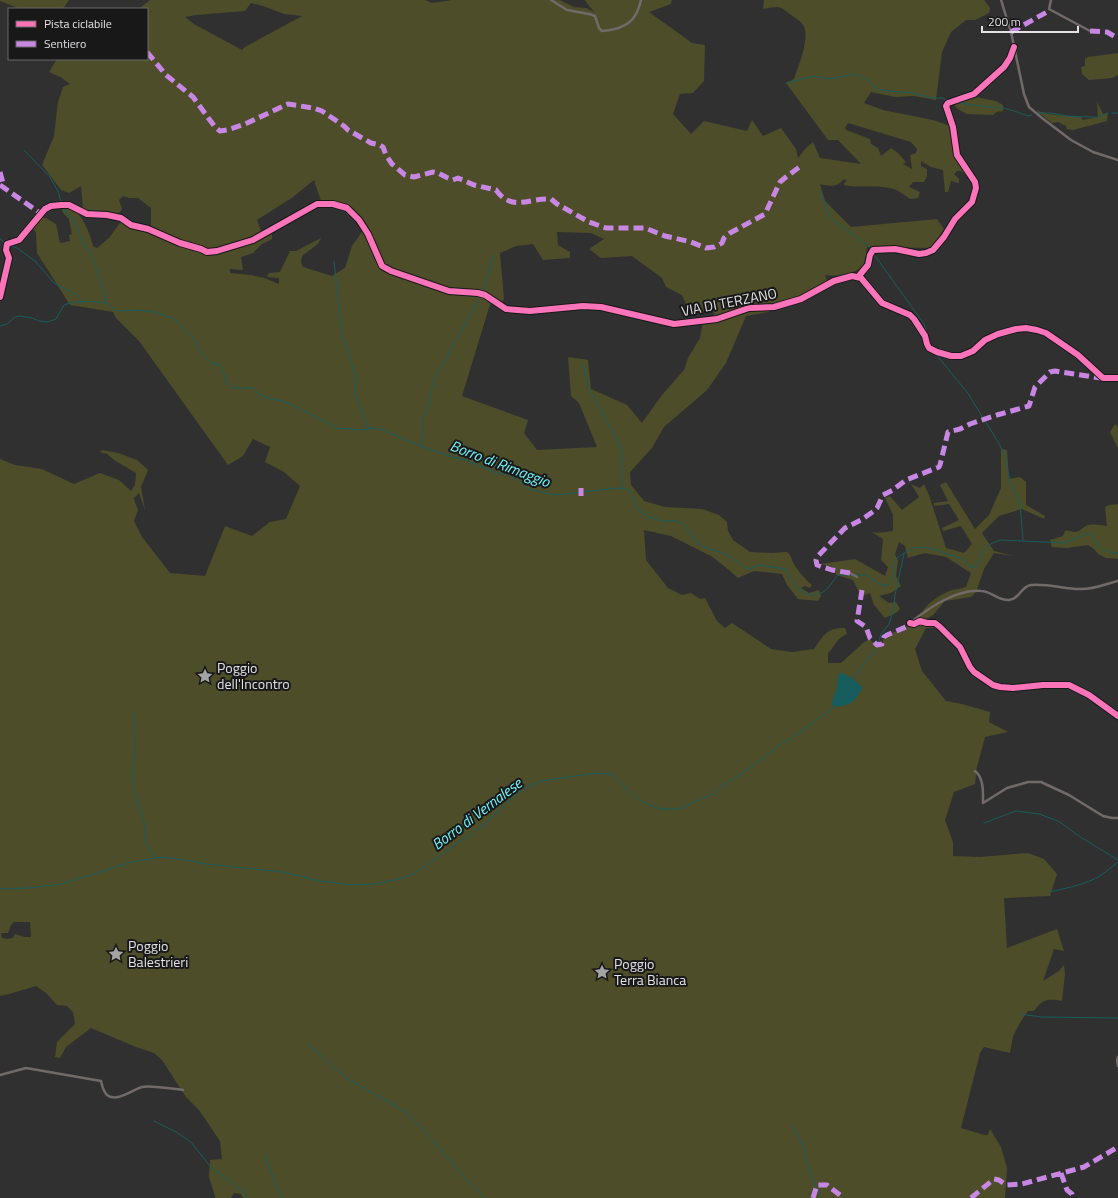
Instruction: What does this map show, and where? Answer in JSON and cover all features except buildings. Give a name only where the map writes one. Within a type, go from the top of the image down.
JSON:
[{"type":"street","points":[[551,0],[567,10],[595,16],[599,28],[602,31],[613,31],[622,28],[637,13],[641,0]]},
{"type":"street","points":[[1001,0],[1009,25],[1024,94],[1029,108],[1071,140],[1093,152],[1118,160]]},
{"type":"street","points":[[1051,0],[1050,9],[1090,31]]},
{"type":"street","points":[[1014,47],[1010,58],[1004,67],[974,94],[948,103],[946,106],[953,127],[957,155],[975,182],[976,188],[972,202],[955,219],[934,250],[920,254],[895,249],[873,250],[870,255],[868,265],[858,277],[861,278],[882,303],[910,315],[925,336],[929,348],[937,352],[951,356],[961,356],[973,352],[985,340],[1007,331],[1026,328],[1046,333],[1078,355],[1103,378],[1118,378]]},
{"type":"street","name":"VIA DI TERZANO","points":[[0,297],[9,258],[6,250],[7,244],[19,240],[44,209],[51,206],[61,205],[69,205],[87,214],[107,215],[121,218],[132,225],[148,229],[180,243],[207,252],[217,251],[253,240],[317,204],[333,204],[347,208],[359,220],[368,234],[382,266],[391,271],[449,291],[478,292],[506,309],[522,311],[583,306],[601,307],[650,319],[674,324],[682,324],[717,318],[749,308],[774,307],[801,299],[834,281],[852,276],[858,277]]},
{"type":"street","points":[[850,573],[857,577]]},
{"type":"street","points":[[1118,581],[1089,589],[1032,585],[1025,588],[1015,599],[1009,600],[1000,599],[981,590],[960,593],[947,598],[921,614],[910,623],[914,624],[920,621],[935,623],[960,647],[974,672],[993,685],[1013,688],[1043,685],[1069,685],[1089,695],[1118,716]]},
{"type":"street","points":[[975,771],[981,781],[983,789],[983,802],[1007,788],[1028,782],[1041,782],[1069,795],[1103,816],[1118,818]]},
{"type":"street","points":[[1118,1057],[1118,1066]]},
{"type":"street","points":[[0,1075],[26,1068],[100,1081],[106,1094],[109,1097],[114,1098],[130,1094],[143,1087],[183,1090]]},
{"type":"shaded area","points":[[69,0],[64,8],[18,8],[0,1]]},
{"type":"shaded area","points":[[150,0],[425,0],[432,3],[452,0],[560,0],[574,7],[586,8],[595,12],[585,0],[672,0],[671,4],[649,12],[692,43],[705,45],[704,81],[693,93],[680,94],[673,114],[691,134],[704,121],[747,131],[752,120],[763,136],[781,128],[796,149],[798,158],[813,142],[820,158],[861,164],[838,140],[828,140],[786,83],[794,79],[801,60],[805,44],[805,30],[801,22],[784,9],[776,7],[763,9],[764,0],[984,0],[990,8],[989,13],[975,20],[966,20],[951,32],[942,52],[936,100],[914,96],[895,97],[871,92],[864,103],[883,110],[933,120],[953,127],[957,155],[972,177],[972,180],[961,171],[957,171],[954,174],[959,179],[959,183],[951,181],[948,192],[945,192],[943,170],[931,167],[921,161],[921,166],[927,169],[927,176],[924,182],[913,182],[909,187],[920,192],[918,198],[910,199],[894,189],[844,185],[847,181],[844,179],[836,185],[830,186],[820,184],[825,201],[851,227],[937,219],[944,229],[931,248],[867,247],[864,263],[857,270],[847,274],[835,276],[825,275],[828,282],[803,294],[802,291],[803,295],[783,302],[777,308],[768,312],[746,316],[726,363],[707,390],[664,427],[652,448],[630,472],[631,485],[644,501],[665,507],[702,509],[719,515],[727,522],[728,531],[733,540],[750,552],[787,552],[791,556],[797,569],[812,585],[810,588],[805,586],[801,588],[809,593],[819,590],[821,596],[818,601],[798,599],[787,585],[782,574],[754,571],[738,578],[711,556],[671,536],[644,530],[646,560],[668,588],[682,595],[691,593],[700,599],[705,598],[717,621],[725,628],[732,623],[771,649],[792,652],[814,649],[826,633],[834,629],[845,628],[847,634],[838,640],[828,653],[828,663],[841,663],[869,639],[877,645],[882,644],[884,637],[887,635],[906,627],[910,623],[914,624],[920,621],[926,607],[934,600],[949,591],[966,587],[971,573],[946,557],[925,553],[908,558],[905,546],[899,542],[895,554],[898,561],[896,576],[901,586],[891,593],[879,596],[889,603],[896,602],[900,609],[896,613],[885,618],[874,605],[870,593],[861,596],[853,580],[836,575],[835,568],[821,564],[855,559],[885,576],[888,567],[881,560],[883,539],[872,532],[878,533],[893,531],[893,515],[885,498],[890,496],[902,510],[919,497],[911,484],[920,488],[924,484],[946,548],[964,553],[972,544],[961,526],[943,531],[942,528],[959,520],[949,504],[934,506],[934,503],[948,501],[940,485],[946,482],[975,529],[989,515],[1001,488],[1001,449],[1007,450],[1009,479],[1020,477],[1026,482],[1026,505],[1045,516],[1044,519],[1022,509],[999,516],[982,533],[994,551],[1013,556],[994,553],[984,569],[976,592],[971,597],[945,601],[933,615],[926,619],[937,623],[933,628],[926,628],[915,649],[922,671],[946,701],[990,712],[989,722],[1008,732],[985,737],[977,767],[975,784],[954,792],[945,820],[953,842],[953,856],[980,857],[1028,853],[1044,859],[1057,874],[1050,896],[1004,898],[1007,948],[1057,929],[1064,951],[1054,949],[1043,981],[1059,971],[1064,965],[1065,974],[1062,1001],[1046,1000],[1034,1011],[1028,1011],[1013,1036],[1010,1053],[984,1047],[980,1053],[961,1128],[984,1135],[988,1135],[990,1129],[1001,1147],[1007,1168],[1005,1198],[243,1198],[241,1194],[234,1193],[231,1198],[215,1198],[209,1177],[210,1160],[222,1159],[220,1141],[199,1110],[186,1097],[162,1060],[154,1053],[91,1028],[66,1047],[60,1058],[55,1057],[57,1042],[75,1024],[73,1012],[67,1006],[57,1005],[47,994],[36,986],[0,996],[0,459],[15,465],[42,469],[74,484],[100,473],[119,480],[131,491],[135,485],[136,473],[107,454],[100,452],[102,450],[118,453],[137,460],[148,470],[141,487],[145,510],[139,493],[134,498],[133,497],[138,510],[134,521],[142,537],[170,573],[205,576],[225,526],[252,536],[270,522],[286,519],[300,486],[284,472],[265,462],[270,447],[253,439],[243,456],[228,465],[139,341],[116,318],[113,312],[70,305],[37,253],[36,232],[32,228],[40,217],[46,218],[56,224],[60,243],[70,241],[69,235],[72,234],[69,219],[63,213],[61,207],[72,209],[80,216],[93,246],[97,248],[110,237],[121,221],[140,231],[151,232],[151,208],[138,198],[123,196],[119,200],[122,209],[117,216],[83,209],[81,186],[69,193],[61,190],[42,165],[54,136],[58,102],[63,87],[70,84],[62,78],[49,72],[56,60],[148,60],[148,8],[140,8]],"holes":[[[251,3],[284,14],[302,16],[242,50],[194,24],[185,17],[245,11]],[[848,123],[911,142],[917,149],[916,153],[910,155],[912,169],[903,164],[906,162],[891,148],[881,156],[878,148],[871,144],[870,139],[846,130],[845,128]],[[314,180],[321,201],[346,209],[355,217],[364,229],[352,246],[345,268],[332,276],[303,267],[301,262],[302,256],[318,244],[321,238],[296,251],[290,251],[280,272],[269,273],[267,277],[279,278],[279,284],[251,275],[230,273],[230,269],[243,270],[241,257],[253,253],[262,244],[272,239],[272,232],[265,238],[257,220],[293,197]],[[557,232],[591,233],[604,239],[589,249],[601,258],[632,256],[662,278],[666,287],[682,295],[690,313],[713,311],[716,320],[703,321],[700,338],[688,358],[684,370],[662,395],[642,423],[627,405],[591,389],[588,360],[568,357],[571,396],[579,403],[597,447],[537,450],[524,433],[528,420],[462,396],[492,298],[499,306],[504,299],[500,253],[516,246],[533,244],[543,260],[570,258],[570,252],[558,245]],[[14,922],[30,922],[31,937],[15,934],[13,938],[2,938],[1,933],[8,933]]]},
{"type":"shaded area","points":[[1118,53],[1118,75],[1112,78],[1089,80],[1082,74],[1081,67],[1085,66],[1085,59],[1088,57]]},
{"type":"shaded area","points":[[970,96],[996,101],[1003,105],[1003,111],[996,112],[993,115],[967,114],[955,106],[955,101]]},
{"type":"shaded area","points":[[1097,102],[1103,114],[1108,113],[1107,121],[1073,130],[1067,129],[1066,126],[1058,122],[1052,123],[1037,110],[1052,115],[1080,116],[1083,120],[1098,117]]},
{"type":"shaded area","points":[[1115,424],[1118,427],[1118,448],[1110,432]]},
{"type":"shaded area","points":[[1118,504],[1118,559],[1106,558],[1098,554],[1088,545],[1067,548],[1052,547],[1050,540],[1063,536],[1065,531],[1077,532],[1088,525],[1096,524],[1107,526],[1105,507]]},
{"type":"water","points":[[841,673],[855,680],[862,687],[862,689],[852,702],[837,707],[832,705],[832,703],[839,674]]},
{"type":"waterway","points":[[786,83],[814,76],[828,79],[854,74],[866,79],[881,90],[911,93],[933,98],[943,98],[949,102]]},
{"type":"waterway","points":[[954,102],[986,107],[999,107],[1028,116],[1032,115]]},
{"type":"waterway","points":[[1037,113],[1088,117],[1098,117],[1108,113]]},
{"type":"waterway","points":[[1112,113],[1118,113]]},
{"type":"waterway","points":[[24,150],[50,177],[58,191],[66,213],[75,221],[83,244],[92,255],[106,302]]},
{"type":"waterway","points":[[820,190],[830,218],[868,246],[924,324],[931,347]]},
{"type":"waterway","points":[[0,239],[6,243]]},
{"type":"waterway","points":[[9,245],[17,248],[35,261],[54,283],[77,295],[82,302]]},
{"type":"waterway","points":[[422,445],[423,419],[428,406],[435,376],[445,363],[453,344],[460,334],[485,287],[494,254]]},
{"type":"waterway","points":[[334,261],[342,336],[349,353],[356,380],[355,394],[369,429]]},
{"type":"waterway","name":"Borro di Rimaggio","points":[[0,326],[7,324],[15,317],[20,316],[47,322],[56,319],[64,305],[73,302],[89,301],[106,303],[118,311],[133,310],[155,312],[172,318],[178,322],[194,338],[202,355],[211,363],[219,365],[225,375],[227,384],[232,388],[252,388],[261,395],[293,405],[337,428],[361,430],[373,428],[380,429],[428,449],[466,460],[497,473],[507,474],[519,480],[529,489],[554,495],[619,488],[626,489],[631,492],[637,509],[649,517],[662,521],[676,521],[683,523],[698,544],[724,553],[744,567],[750,569],[760,565],[786,569],[795,586],[811,595],[823,592],[830,586],[838,575],[852,575]]},
{"type":"waterway","points":[[934,352],[967,392],[1000,445],[1006,460],[1010,482],[1020,503],[1023,540]]},
{"type":"waterway","points":[[583,363],[588,387],[621,449],[623,489]]},
{"type":"waterway","name":"Borro di Rimaggio","points":[[855,575],[868,576],[879,584],[888,585],[892,580],[893,564],[895,560],[912,549],[923,547],[961,558],[970,567],[974,567],[978,564],[985,549],[991,544],[1001,540],[1064,543],[1088,533],[1103,549],[1118,553]]},
{"type":"waterway","name":"Borro di Vernalese","points":[[853,680],[861,667],[877,648],[881,634],[889,624],[894,607],[895,595],[904,554]]},
{"type":"waterway","name":"Borro di Vernalese","points":[[0,889],[28,888],[61,884],[132,862],[161,857],[206,864],[283,872],[315,880],[352,885],[375,884],[403,878],[415,873],[485,824],[514,796],[528,786],[542,781],[596,773],[612,774],[634,797],[651,806],[661,809],[682,808],[714,793],[836,706]]},
{"type":"waterway","points":[[134,713],[135,745],[132,780],[133,788],[144,822],[146,843],[155,858]]},
{"type":"waterway","points":[[984,823],[1016,811],[1039,814],[1058,821],[1118,860]]},
{"type":"waterway","points":[[1049,892],[1076,886],[1092,880],[1103,874],[1118,862]]},
{"type":"waterway","points":[[1020,1014],[1042,1017],[1118,1018]]},
{"type":"waterway","points":[[307,1043],[348,1079],[406,1113],[485,1198]]},
{"type":"waterway","points":[[154,1121],[176,1132],[191,1142],[210,1166],[243,1191],[248,1198]]},
{"type":"waterway","points":[[793,1125],[804,1148],[810,1172],[821,1198]]},
{"type":"waterway","points":[[265,1155],[282,1198]]},
{"type":"marked path","points":[[1011,32],[1047,12],[1049,9]]},
{"type":"marked path","points":[[1090,31],[1107,32],[1118,37]]},
{"type":"marked path","points":[[148,53],[166,75],[193,97],[215,127],[220,131],[245,124],[288,104],[313,108],[322,111],[348,130],[371,143],[383,147],[392,164],[405,175],[414,177],[433,172],[438,173],[453,180],[458,178],[474,185],[496,190],[502,197],[508,201],[514,202],[551,199],[589,222],[606,228],[645,228],[665,236],[691,242],[706,248],[714,247],[722,243],[724,238],[730,233],[765,214],[780,182],[801,166]]},
{"type":"marked path","points":[[0,172],[4,187]]},
{"type":"marked path","points":[[0,185],[40,213]]},
{"type":"marked path","points":[[850,573],[832,570],[817,565],[817,557],[845,528],[874,511],[883,495],[893,490],[906,480],[939,467],[948,432],[997,415],[1029,406],[1035,387],[1050,372],[1055,371],[1101,378]]},
{"type":"marked path","points":[[581,488],[581,496]]},
{"type":"marked path","points":[[862,590],[857,621],[866,627],[870,638],[877,645],[882,644],[884,637],[906,627],[910,623]]},
{"type":"marked path","points":[[971,1198],[994,1179],[999,1180],[1006,1185],[1022,1184],[1084,1167],[1118,1147]]},
{"type":"marked path","points":[[1061,1173],[1067,1190],[1072,1194],[1073,1198]]},
{"type":"marked path","points":[[813,1198],[817,1185],[827,1185],[844,1198]]},
{"type":"cycle path","points":[[858,277],[868,265],[870,255],[873,250],[895,249],[919,254],[933,250],[944,237],[955,219],[972,202],[976,188],[975,182],[957,155],[953,127],[946,106],[948,103],[974,94],[1004,67],[1010,58],[1014,47]]},
{"type":"cycle path","points":[[0,297],[9,258],[6,250],[7,244],[19,240],[45,209],[51,206],[69,205],[87,214],[107,215],[121,218],[131,225],[148,229],[180,243],[207,252],[217,251],[253,240],[317,204],[333,204],[347,208],[359,220],[368,234],[382,266],[391,271],[449,291],[478,293],[485,295],[506,309],[530,311],[583,306],[601,307],[674,324],[717,319],[749,308],[774,307],[801,299],[834,281],[852,276],[861,278],[882,303],[910,315],[925,336],[929,348],[937,352],[951,356],[961,356],[973,351],[985,340],[998,334],[1026,328],[1046,333],[1078,355],[1103,378],[1118,378]]},
{"type":"cycle path","points":[[910,623],[914,624],[920,621],[935,623],[960,647],[974,672],[993,685],[1013,688],[1043,685],[1069,685],[1089,695],[1118,716]]},
{"type":"place","name":"Poggio dell'Incontro","points":[[205,676]]},
{"type":"place","name":"Poggio Balestrieri","points":[[116,954]]},
{"type":"place","name":"Poggio Terra Bianca","points":[[602,972]]}]
